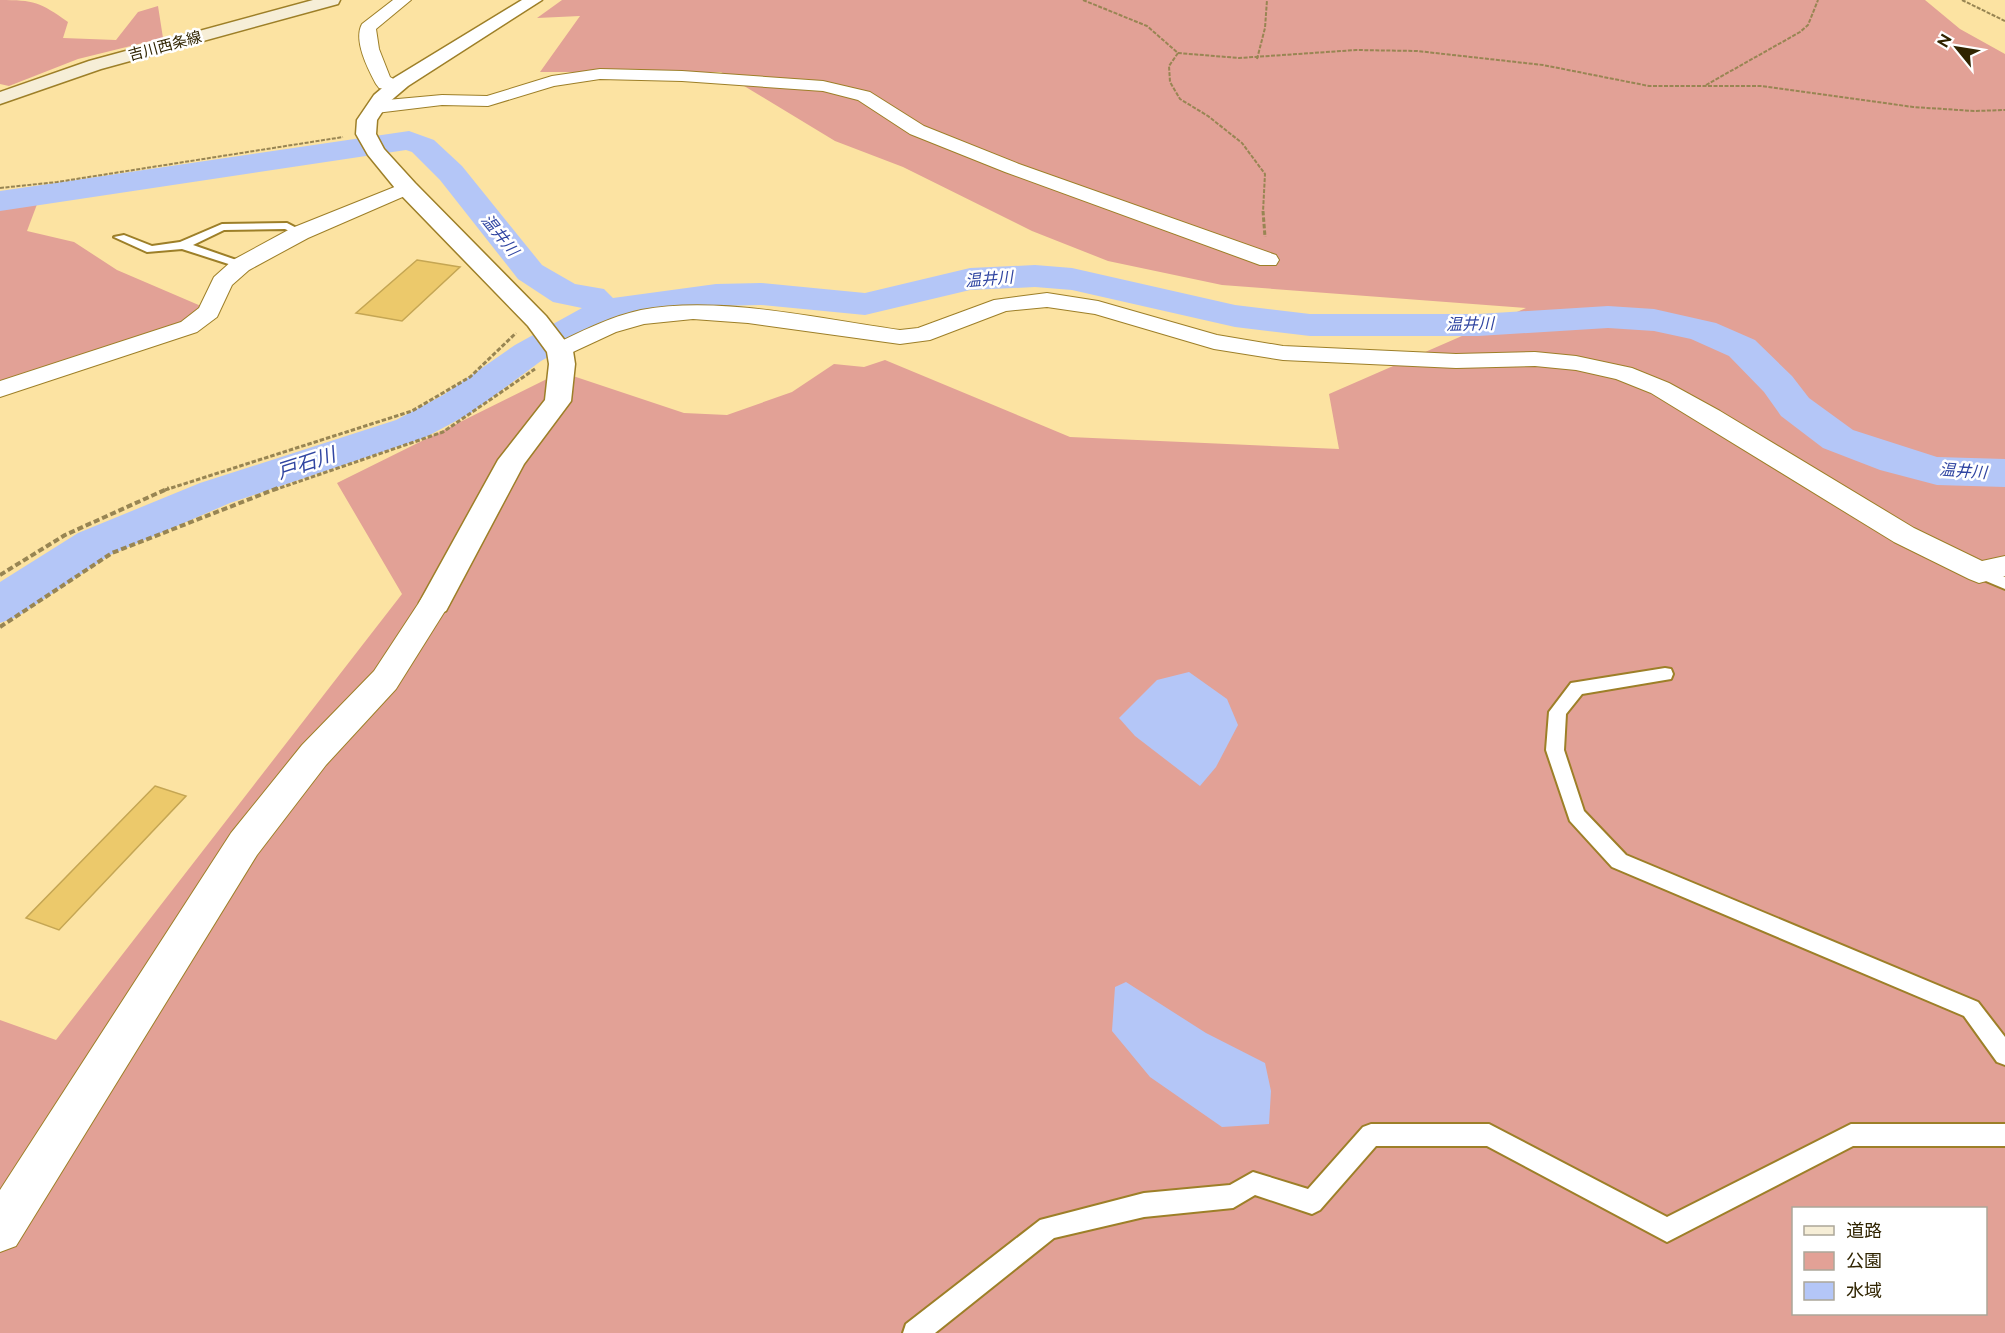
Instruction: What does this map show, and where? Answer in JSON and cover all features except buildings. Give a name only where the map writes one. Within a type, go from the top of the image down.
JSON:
[{"type":"main road","name":"吉川西条線","points":[[0,98],[95,65],[332,0]]},
{"type":"street","points":[[397,86],[385,84],[378,72],[368,41],[368,27],[403,0]]},
{"type":"street","points":[[0,1230],[244,844],[314,756],[385,680],[435,603],[512,460],[558,401],[562,364],[560,351],[539,323],[407,188],[369,140],[367,120],[376,107],[397,86],[534,0]]},
{"type":"street","points":[[376,107],[442,100],[488,100],[552,81],[600,74],[682,76],[823,86],[864,96],[917,130],[1001,164],[1112,206],[1269,260]]},
{"type":"street","points":[[0,389],[189,327],[209,312],[222,282],[241,265],[300,233],[407,188]]},
{"type":"street","points":[[560,351],[608,327],[642,317],[666,314],[717,313],[900,337],[922,335],[1002,305],[1047,300],[1098,308],[1214,342],[1272,351],[1456,361],[1535,359],[1576,363],[1623,373],[1660,388],[1904,535],[1992,569]]},
{"type":"lane","points":[[120,237],[150,250],[183,245],[222,227],[287,226],[300,233]]},
{"type":"lane","points":[[183,245],[241,265]]},
{"type":"lane","points":[[1992,569],[2005,583]]},
{"type":"lane","points":[[1665,674],[1577,688],[1558,712],[1554,750],[1576,814],[1619,861],[1971,1009],[2005,1054]]},
{"type":"lane","points":[[915,1333],[1048,1228],[1144,1205],[1233,1196],[1253,1183],[1312,1202],[1371,1135],[1489,1135],[1667,1230],[1851,1135],[2005,1135]]},
{"type":"path","points":[[1083,0],[1143,22],[1167,38],[1178,52],[1226,59],[1257,59],[1367,49],[1417,51],[1558,68],[1651,86],[1762,86],[1880,105],[1936,110],[2005,110]]},
{"type":"path","points":[[1257,59],[1265,28],[1267,0]]},
{"type":"path","points":[[1705,85],[1800,32],[1808,25],[1818,0]]},
{"type":"path","points":[[1962,0],[2005,21]]},
{"type":"path","points":[[1178,52],[1169,66],[1170,82],[1180,99],[1208,116],[1242,143],[1265,174],[1263,214],[1269,260]]},
{"type":"path","points":[[0,188],[57,183],[369,140]]},
{"type":"path","points":[[0,575],[65,535],[136,501],[196,478],[412,411],[439,398],[470,377],[520,329],[539,323]]},
{"type":"path","points":[[0,627],[55,588],[122,549],[241,501],[443,432],[560,351]]},
{"type":"green space","points":[[0,0],[36,3],[50,10],[68,22],[63,38],[116,40],[138,12],[158,6],[163,38],[78,59],[9,86],[0,84]]},
{"type":"green space","points":[[562,0],[1925,0],[1960,29],[2005,54],[2005,1333],[0,1333],[0,1020],[56,1040],[402,594],[337,483],[561,372],[684,413],[727,415],[792,392],[834,364],[864,367],[885,360],[1070,437],[1339,449],[1329,394],[1526,308],[1222,285],[1108,261],[1032,231],[903,167],[835,141],[721,72],[540,72],[580,16],[537,18]]},
{"type":"green space","points":[[39,199],[27,231],[74,242],[117,270],[201,306],[182,326],[0,383],[0,203]]},
{"type":"water","points":[[1189,672],[1227,699],[1238,725],[1216,767],[1200,786],[1135,736],[1119,718],[1157,680]]},
{"type":"water","points":[[1126,982],[1206,1033],[1265,1063],[1271,1091],[1269,1124],[1222,1127],[1150,1077],[1112,1031],[1115,987]]},
{"type":"waterway","name":"温井川","points":[[0,201],[409,140],[423,146],[451,173],[530,272],[566,294],[591,297],[605,310]]},
{"type":"waterway","name":"温井川","points":[[605,310],[716,295],[761,294],[865,304],[970,279],[1035,276],[1072,279],[1235,316],[1310,325],[1478,325],[1608,317],[1654,320],[1703,331],[1742,348],[1778,384],[1795,407],[1838,439],[1895,460],[1937,471],[2005,473]]},
{"type":"waterway","name":"戸石川","points":[[0,605],[94,544],[215,493],[410,429],[457,404],[528,353],[605,310]]}]
